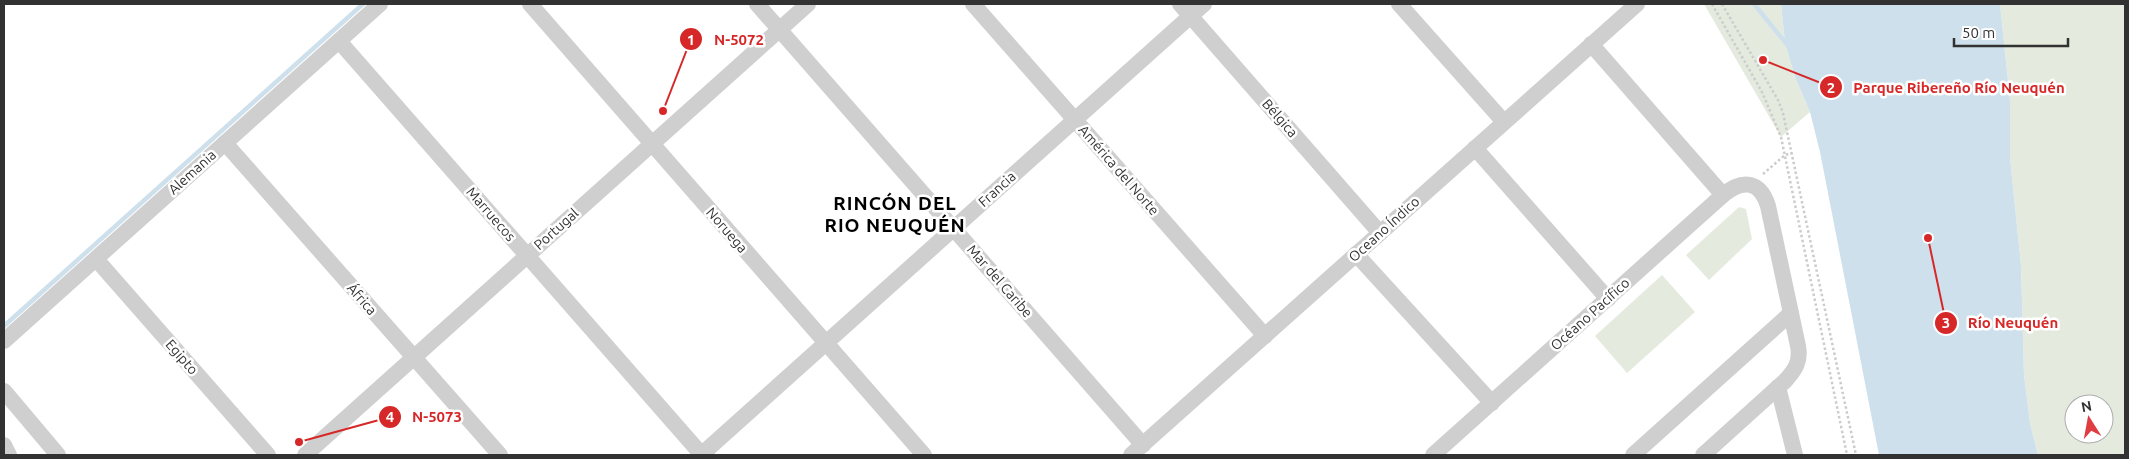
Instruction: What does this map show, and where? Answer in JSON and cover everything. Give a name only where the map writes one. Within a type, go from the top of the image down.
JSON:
[{"type":"street","name":"Alemania","points":[[4,341],[380,4]]},
{"type":"street","name":"Noruega","points":[[530,4],[924,455]]},
{"type":"street","name":"Mar del Caribe","points":[[757,4],[954,228],[1137,450]]},
{"type":"street","name":"Portugal","points":[[305,455],[808,4]]},
{"type":"street","name":"América del Norte","points":[[973,4],[1265,336]]},
{"type":"street","name":"Francia","points":[[701,455],[1075,119],[1185,10],[1204,4]]},
{"type":"street","points":[[1399,4],[1504,122]]},
{"type":"street","name":"Oceano Índico","points":[[1137,450],[1591,44],[1630,6]]},
{"type":"street","name":"Bélgica","points":[[1185,10],[1380,233]]},
{"type":"street","name":"Marruecos","points":[[339,40],[701,455]]},
{"type":"street","points":[[1591,44],[1723,195]]},
{"type":"street","name":"África","points":[[224,144],[500,455]]},
{"type":"street","points":[[1474,148],[1608,299]]},
{"type":"street","name":"Océano Pacífico","points":[[1433,455],[1723,195],[1736,185],[1752,185]]},
{"type":"street","points":[[1703,455],[1778,387],[1796,368],[1799,353],[1768,206],[1760,191],[1752,185]]},
{"type":"street","points":[[1356,254],[1492,402]]},
{"type":"street","name":"Egipto","points":[[96,259],[268,455]]},
{"type":"street","points":[[1634,455],[1791,313]]},
{"type":"street","points":[[1778,387],[1795,455]]},
{"type":"street","points":[[4,391],[58,455]]},
{"type":"street","points":[[4,445],[9,455]]},
{"type":"path","points":[[1712,4],[1770,108],[1785,155],[1847,455]]},
{"type":"path","points":[[1722,4],[1780,105],[1792,153],[1856,455]]},
{"type":"path","points":[[1752,185],[1785,155],[1792,153]]},
{"type":"shaded area","points":[[1704,4],[1781,4],[1785,43],[1795,77],[1810,112],[1781,137]]},
{"type":"shaded area","points":[[2000,4],[2125,4],[2125,455],[2038,455],[2030,423],[2024,375],[2021,265],[2010,158],[2010,100]]},
{"type":"shaded area","points":[[1739,207],[1746,209],[1752,239],[1709,280],[1686,255]]},
{"type":"shaded area","points":[[1662,275],[1695,312],[1627,373],[1595,336]]},
{"type":"water","points":[[1781,4],[2000,4],[2010,100],[2010,158],[2021,265],[2024,375],[2030,423],[2038,455],[1879,455],[1820,152],[1810,112],[1795,77],[1785,43]]},
{"type":"waterway","points":[[4,326],[363,4]]},
{"type":"waterway","points":[[1754,4],[1789,47]]},
{"type":"place","name":"Parque Ribereño Río Neuquén","points":[[1763,60]]},
{"type":"place","name":"N-5072","points":[[663,111]]},
{"type":"place","name":"Río Neuquén","points":[[1928,238]]},
{"type":"place","name":"N-5073","points":[[299,442]]},
{"type":"district","name":"RINCÓN DEL RIO NEUQUÉN","points":[[895,214]]}]
